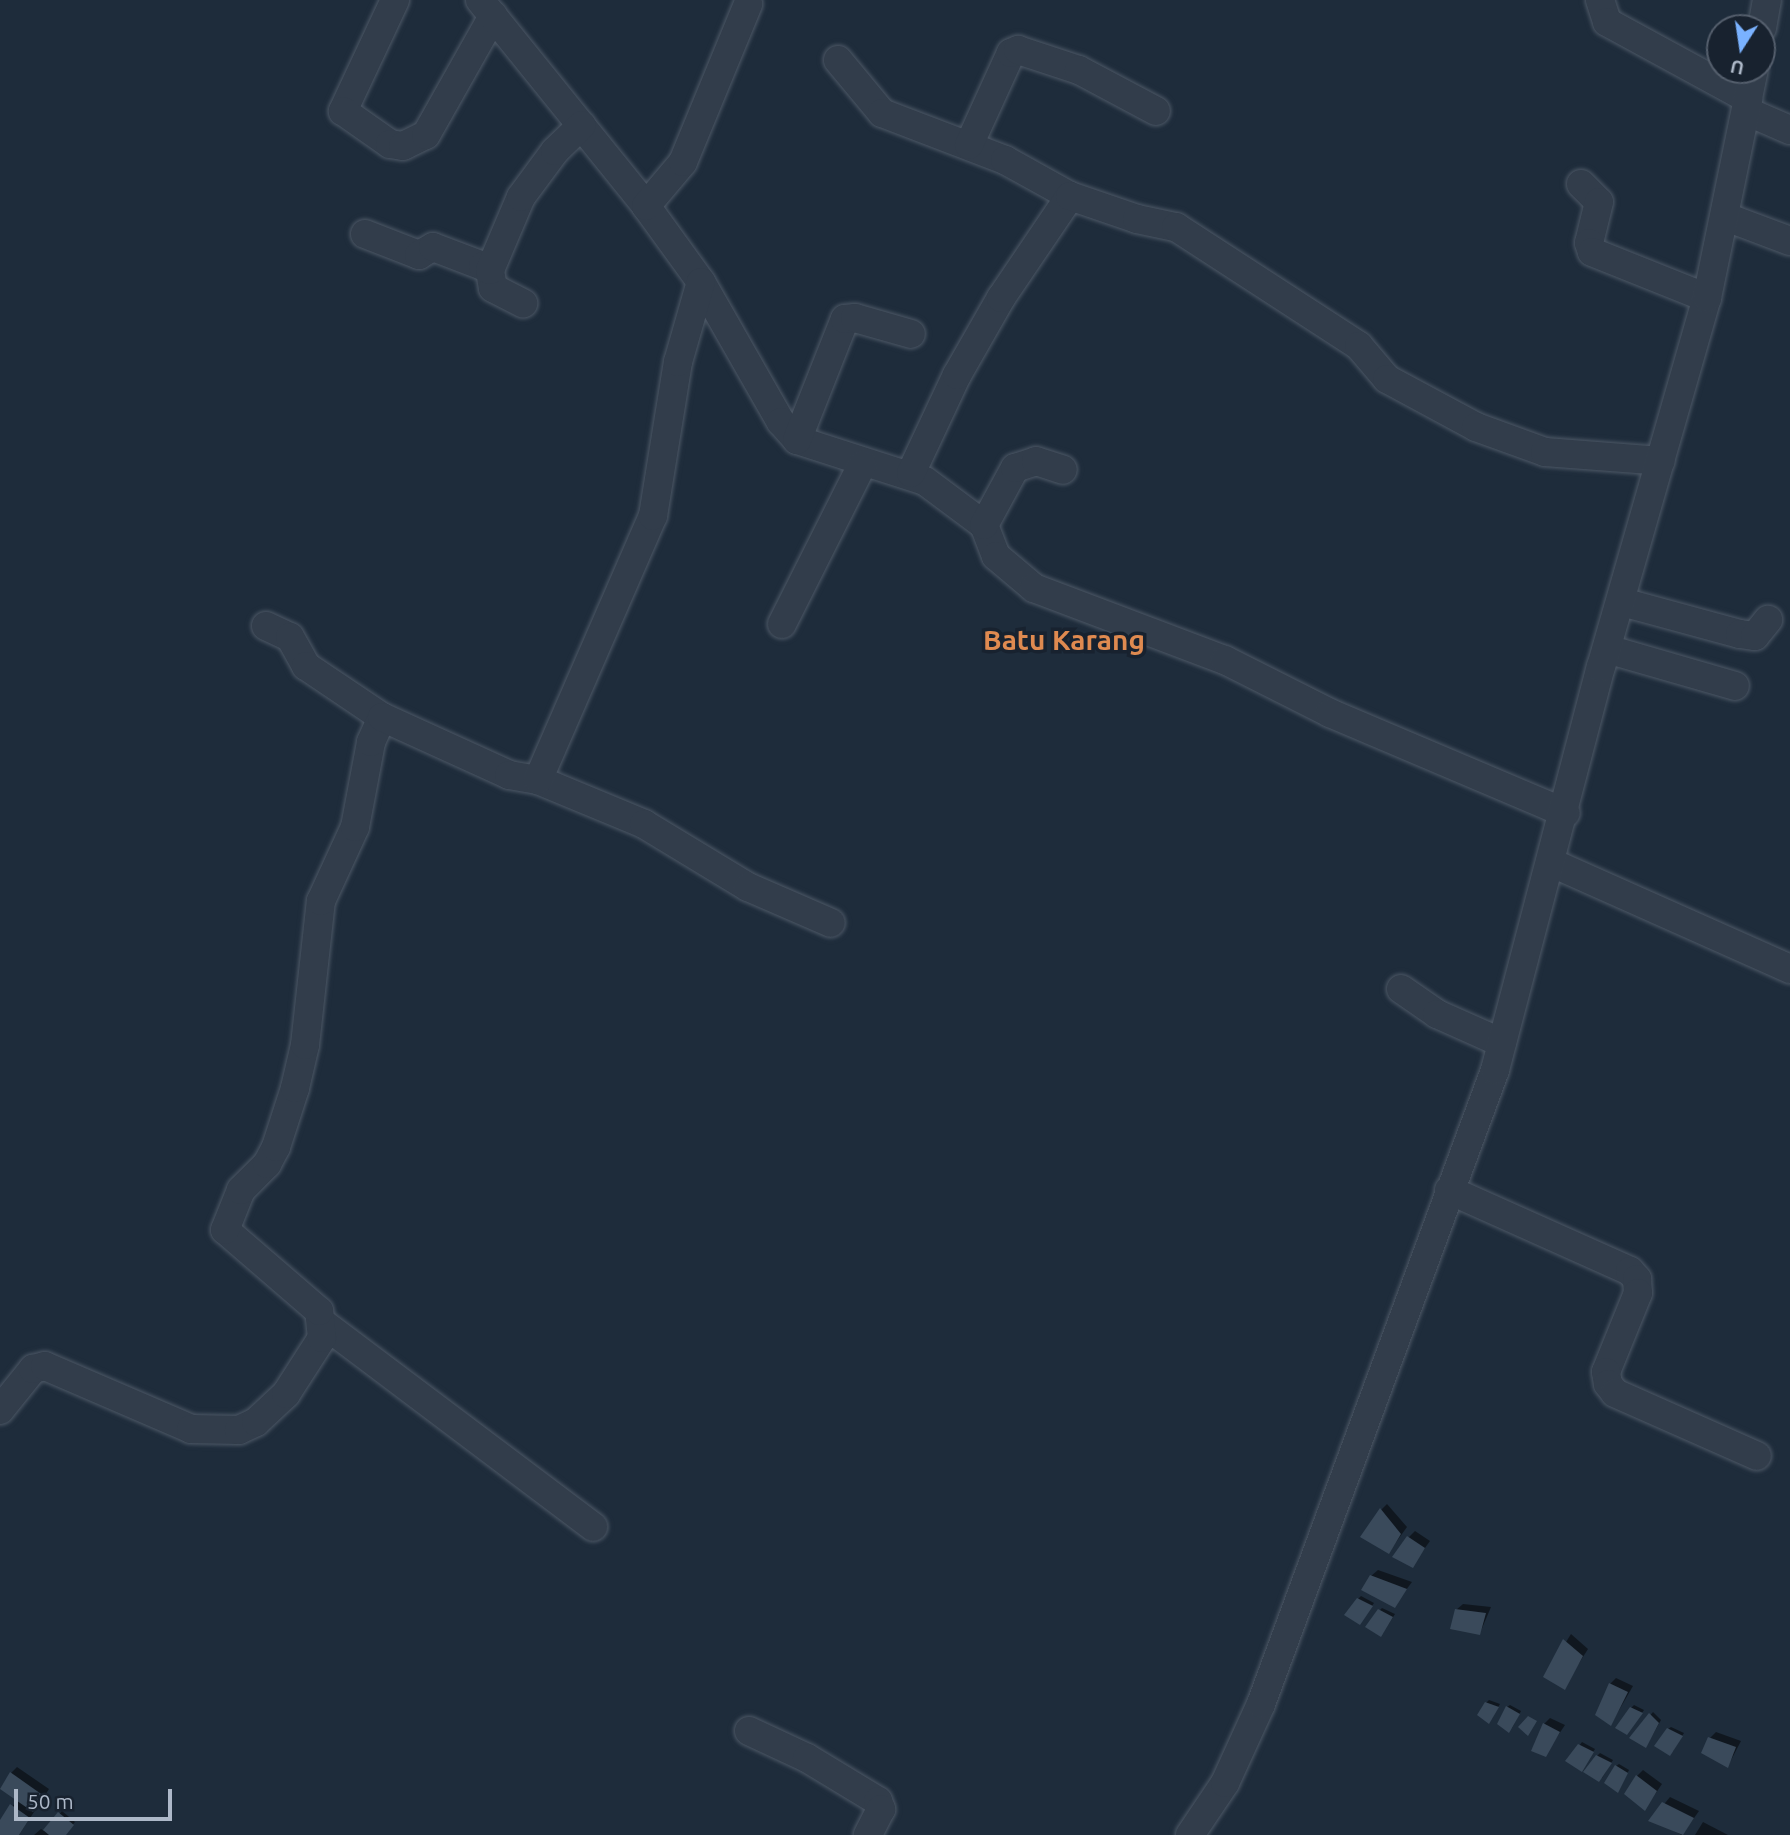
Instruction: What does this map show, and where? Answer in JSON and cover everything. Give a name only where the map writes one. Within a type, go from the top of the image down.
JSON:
[{"type":"street","points":[[395,0],[343,111],[390,144],[403,146],[426,135],[486,8],[646,206],[701,282],[781,422],[797,440],[862,464],[911,474],[955,500],[984,525],[996,556],[1034,588],[1224,660],[1330,713],[1566,813]]},
{"type":"street","points":[[1600,0],[1607,22],[1790,130]]},
{"type":"street","points":[[646,206],[683,162],[748,4]]},
{"type":"street","points":[[968,145],[1011,53],[1018,50],[1079,70],[1156,111]]},
{"type":"street","points":[[838,60],[882,114],[968,145],[1070,196],[1137,219],[1176,227],[1359,346],[1387,379],[1476,426],[1545,452],[1661,461]]},
{"type":"street","points":[[1189,1835],[1225,1783],[1261,1704],[1502,1043],[1566,813],[1607,649],[1707,298],[1726,217],[1751,84]]},
{"type":"street","points":[[523,303],[493,288],[490,270],[521,197],[555,151],[582,125]]},
{"type":"street","points":[[1581,184],[1599,202],[1590,243],[1592,252],[1707,298]]},
{"type":"street","points":[[911,474],[957,375],[1070,196]]},
{"type":"street","points":[[1726,217],[1790,241]]},
{"type":"street","points":[[365,234],[419,255],[433,247],[441,249],[490,270]]},
{"type":"street","points":[[538,780],[653,516],[678,362],[701,282]]},
{"type":"street","points":[[797,440],[845,319],[855,317],[911,334]]},
{"type":"street","points":[[984,525],[1015,468],[1036,461],[1063,470]]},
{"type":"street","points":[[782,624],[862,464]]},
{"type":"street","points":[[1622,602],[1755,636],[1768,620]]},
{"type":"street","points":[[266,626],[290,637],[306,666],[382,718],[509,775],[538,780],[644,824],[748,887],[831,923]]},
{"type":"street","points":[[1607,649],[1735,686]]},
{"type":"street","points":[[0,1409],[33,1369],[45,1366],[132,1408],[191,1429],[239,1430],[256,1422],[286,1394],[322,1338],[324,1324],[319,1311],[225,1230],[241,1189],[267,1164],[276,1147],[295,1088],[305,1045],[321,901],[355,827],[371,742],[382,718]]},
{"type":"street","points":[[1552,863],[1790,969]]},
{"type":"street","points":[[1401,989],[1437,1014],[1502,1043]]},
{"type":"street","points":[[1449,1190],[1630,1271],[1637,1279],[1638,1293],[1606,1372],[1608,1384],[1615,1392],[1757,1456]]},
{"type":"street","points":[[324,1324],[593,1527]]},
{"type":"street","points":[[749,1731],[807,1758],[878,1801],[881,1809],[868,1835]]},
{"type":"building","points":[[1380,1508],[1401,1534],[1389,1554],[1360,1537]]},
{"type":"building","points":[[1407,1536],[1425,1548],[1413,1568],[1392,1557]]},
{"type":"building","points":[[1370,1575],[1407,1589],[1395,1608],[1361,1590]]},
{"type":"building","points":[[1357,1598],[1373,1606],[1360,1625],[1344,1615]]},
{"type":"building","points":[[1378,1609],[1393,1617],[1381,1637],[1365,1627]]},
{"type":"building","points":[[1455,1609],[1486,1613],[1480,1635],[1450,1629]]},
{"type":"building","points":[[1563,1639],[1583,1656],[1565,1690],[1543,1677]]},
{"type":"building","points":[[1609,1683],[1628,1692],[1611,1726],[1595,1715]]},
{"type":"building","points":[[1485,1702],[1499,1707],[1489,1724],[1477,1715]]},
{"type":"building","points":[[1506,1706],[1520,1714],[1509,1733],[1497,1724]]},
{"type":"building","points":[[1630,1707],[1643,1713],[1627,1735],[1615,1728]]},
{"type":"building","points":[[1649,1713],[1659,1723],[1646,1748],[1629,1738]]},
{"type":"building","points":[[1528,1716],[1537,1721],[1528,1736],[1518,1727]]},
{"type":"building","points":[[1543,1723],[1560,1732],[1546,1757],[1531,1751]]},
{"type":"building","points":[[1667,1728],[1683,1736],[1670,1756],[1654,1746]]},
{"type":"building","points":[[1708,1737],[1736,1747],[1728,1768],[1701,1753]]},
{"type":"building","points":[[1578,1744],[1594,1752],[1582,1772],[1565,1761]]},
{"type":"building","points":[[1596,1755],[1612,1763],[1599,1782],[1583,1772]]},
{"type":"building","points":[[1615,1765],[1628,1773],[1618,1793],[1604,1783]]},
{"type":"building","points":[[10,1772],[44,1796],[33,1812],[0,1789]]},
{"type":"building","points":[[1636,1775],[1657,1791],[1645,1811],[1624,1794]]},
{"type":"building","points":[[1662,1802],[1694,1818],[1683,1835],[1648,1821]]},
{"type":"building","points":[[10,1804],[30,1818],[19,1835],[0,1835],[0,1820]]},
{"type":"building","points":[[58,1812],[74,1825],[66,1835],[49,1835],[43,1830]]},
{"type":"district","name":"Batu Karang","points":[[1064,640]]}]
